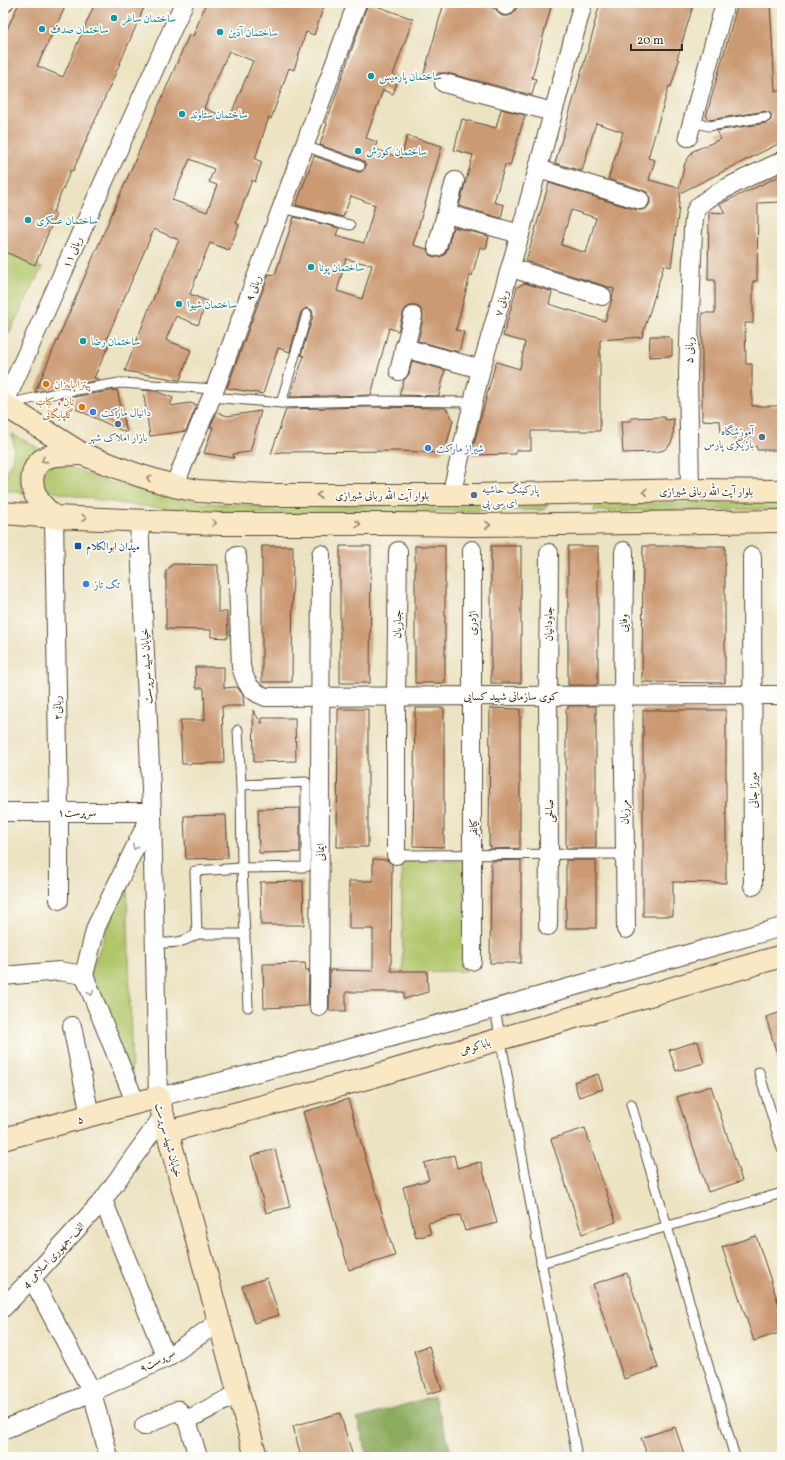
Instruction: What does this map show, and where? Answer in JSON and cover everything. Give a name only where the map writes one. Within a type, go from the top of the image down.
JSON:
[{"type":"main road","name":"بلوار آیت الله ربانی شیرازی","points":[[3,404],[82,454],[138,475],[174,486],[198,490],[267,495],[575,494],[690,490],[782,491]]},
{"type":"main road","points":[[54,517],[38,501],[32,479],[34,469],[40,461],[50,456],[82,454]]},
{"type":"main road","points":[[574,524],[575,494]]},
{"type":"main road","points":[[3,512],[54,517],[220,524],[476,525],[782,521]]},
{"type":"main road","name":"باباکوهی","points":[[162,1115],[371,1077],[782,956]]},
{"type":"main road","name":"۵","points":[[3,1139],[136,1104],[162,1115]]},
{"type":"main road","name":"خیابان شهید سرپرست","points":[[162,1115],[256,1457]]},
{"type":"street","name":"ربانی ۱۱","points":[[3,404],[184,3]]},
{"type":"street","name":"ربانی ۹","points":[[174,486],[213,393],[357,3]]},
{"type":"street","name":"ربانی ۷","points":[[451,495],[481,369],[511,268],[583,3]]},
{"type":"street","points":[[690,130],[725,3]]},
{"type":"street","points":[[444,83],[554,112]]},
{"type":"street","name":"ربانی ۵","points":[[690,490],[688,374],[693,228],[696,210],[703,202],[734,184],[782,161]]},
{"type":"street","points":[[538,169],[640,200]]},
{"type":"street","points":[[437,247],[455,181]]},
{"type":"street","points":[[447,214],[520,234]]},
{"type":"street","points":[[511,268],[602,296]]},
{"type":"street","points":[[399,371],[413,316]]},
{"type":"street","points":[[404,348],[481,369]]},
{"type":"street","name":"ربانی۲","points":[[54,517],[59,900]]},
{"type":"street","name":"خیابان شهید سرپرست","points":[[139,520],[152,812],[154,943],[162,1115]]},
{"type":"street","name":"اژدری","points":[[471,695],[472,550]]},
{"type":"street","name":"جباریان","points":[[396,855],[398,551]]},
{"type":"street","name":"وفایی","points":[[623,695],[624,551]]},
{"type":"street","name":"جاودانیان","points":[[548,696],[549,553]]},
{"type":"street","name":"ایمانی","points":[[320,1007],[321,554]]},
{"type":"street","name":"کوی سازمانی شهید کسایی","points":[[237,556],[241,667],[246,682],[256,694],[266,697],[396,697],[471,695],[782,695]]},
{"type":"street","name":"میرزا جانی","points":[[752,556],[753,886]]},
{"type":"street","name":"کیانفر","points":[[471,695],[473,854],[472,961]]},
{"type":"street","name":"مرزبان","points":[[623,695],[626,929]]},
{"type":"street","name":"صالحی","points":[[548,696],[548,926]]},
{"type":"street","name":"سرپرست۱","points":[[3,812],[152,812]]},
{"type":"street","name":"خیابان شهید سرپرست","points":[[84,975],[96,927],[152,812]]},
{"type":"street","points":[[162,1115],[259,1073],[495,1009],[782,927]]},
{"type":"street","points":[[3,976],[59,971],[84,975],[136,1104]]},
{"type":"street","points":[[72,1026],[90,1116]]},
{"type":"street","name":"4 الف-جمهوری اسلامی","points":[[3,1308],[103,1200],[162,1115]]},
{"type":"street","points":[[103,1200],[166,1358]]},
{"type":"street","points":[[32,1278],[92,1392],[109,1457]]},
{"type":"street","name":"سرپرست۹","points":[[3,1430],[92,1392],[166,1358],[219,1322]]},
{"type":"street","points":[[187,1420],[239,1393]]},
{"type":"street","points":[[144,1426],[178,1410],[187,1420],[198,1457]]},
{"type":"lane","points":[[690,130],[766,118]]},
{"type":"lane","points":[[305,146],[360,166]]},
{"type":"lane","points":[[282,208],[350,226]]},
{"type":"lane","points":[[281,403],[307,314]]},
{"type":"lane","points":[[3,404],[57,393],[120,383],[213,393],[281,403],[369,401],[473,402]]},
{"type":"lane","points":[[238,730],[248,1007]]},
{"type":"lane","points":[[197,934],[195,872],[242,868],[306,867],[306,782],[241,785]]},
{"type":"lane","points":[[396,855],[624,854]]},
{"type":"lane","points":[[154,943],[171,944],[184,942],[197,934],[245,934]]},
{"type":"lane","points":[[495,1009],[577,1457]]},
{"type":"lane","points":[[759,1072],[782,1149]]},
{"type":"lane","points":[[631,1104],[735,1457]]},
{"type":"lane","points":[[542,1263],[782,1193]]},
{"type":"green space","points":[[3,251],[42,268],[3,345]]},
{"type":"green space","points":[[12,434],[38,448],[32,453],[21,468],[20,479],[25,493],[3,490],[3,476],[12,462],[14,447]]},
{"type":"green space","points":[[63,464],[105,481],[204,503],[272,506],[549,504],[544,510],[314,514],[207,512],[130,505],[63,494],[39,487],[46,466]]},
{"type":"green space","points":[[782,502],[782,509],[594,511],[595,504]]},
{"type":"green space","points":[[401,861],[464,861],[466,971],[403,972]]},
{"type":"green space","points":[[127,879],[132,1075],[89,976]]},
{"type":"green space","points":[[434,1396],[453,1457],[368,1457],[357,1419]]},
{"type":"building","points":[[19,3],[67,3],[37,66],[63,77],[95,3],[146,3],[73,171],[71,170],[53,212],[56,214],[35,265],[3,251],[3,38]]},
{"type":"building","points":[[206,3],[325,3],[314,35],[306,32],[294,70],[289,68],[271,119],[269,117],[255,159],[262,162],[255,182],[252,180],[236,223],[239,225],[229,250],[210,243],[200,267],[190,294],[207,301],[198,325],[176,316],[166,340],[191,350],[180,380],[125,371],[150,306],[179,240],[154,229],[106,340],[110,342],[94,378],[100,380],[35,392],[189,35],[193,36]],"holes":[[[229,51],[253,61],[229,119],[204,108]],[[190,159],[214,169],[209,182],[217,185],[207,212],[172,200]]]},
{"type":"building","points":[[368,3],[413,19],[393,75],[399,78],[393,94],[383,90],[366,138],[377,142],[375,149],[401,158],[407,136],[442,146],[413,245],[427,249],[430,255],[439,257],[444,255],[447,250],[453,227],[489,236],[486,249],[480,247],[472,276],[470,275],[456,330],[464,332],[459,352],[418,341],[423,314],[420,308],[411,306],[406,308],[403,313],[398,331],[389,328],[371,395],[290,397],[304,356],[301,355],[313,316],[312,310],[306,308],[301,312],[290,352],[278,348],[263,394],[227,388],[269,274],[275,275],[294,217],[339,228],[336,235],[364,243],[375,205],[351,196],[343,217],[296,205],[314,156],[358,172],[361,172],[365,168],[366,165],[362,160],[320,145],[327,124],[326,123]],"holes":[[[346,259],[372,265],[362,299],[337,291]]]},
{"type":"building","points":[[444,3],[475,3],[496,9],[502,16],[508,16],[513,14],[517,3],[552,3],[532,78],[536,79],[532,95],[447,73],[438,73],[434,80],[423,77]]},
{"type":"building","points":[[600,3],[694,3],[677,59],[679,60],[671,87],[669,86],[648,158],[655,160],[649,180],[679,188],[685,163],[693,151],[721,139],[716,131],[767,123],[771,120],[771,114],[765,111],[709,120],[706,117],[738,3],[770,3],[775,91],[782,91],[782,142],[680,193],[671,267],[664,265],[642,337],[600,340],[600,431],[531,431],[531,450],[516,450],[516,454],[473,455],[472,452],[496,362],[520,369],[525,342],[503,336],[517,287],[525,283],[552,292],[549,304],[605,321],[612,299],[614,289],[526,261],[549,183],[637,210],[647,208],[650,203],[648,193],[643,190],[608,179],[623,132],[596,123],[582,171],[555,163]],"holes":[[[571,210],[596,218],[586,253],[561,245]]]},
{"type":"building","points":[[501,109],[525,115],[510,166],[505,165],[494,202],[504,205],[501,218],[459,206],[473,155],[454,150],[462,119],[496,128]]},
{"type":"building","points":[[782,175],[782,202],[758,203],[757,281],[753,281],[753,323],[745,323],[746,364],[752,364],[752,406],[782,406],[782,450],[757,450],[757,447],[721,432],[720,421],[702,420],[702,313],[715,313],[715,280],[708,280],[709,212],[725,213],[720,204]]},
{"type":"building","points":[[650,336],[666,336],[672,340],[672,356],[649,357]]},
{"type":"building","points":[[412,361],[445,370],[439,396],[399,395],[404,380],[409,374]]},
{"type":"building","points":[[117,390],[127,433],[59,401],[60,399]]},
{"type":"building","points":[[143,390],[155,391],[173,398],[170,406],[190,403],[197,405],[186,431],[150,436]]},
{"type":"building","points":[[369,407],[446,408],[453,420],[446,448],[439,453],[400,451],[281,452],[271,454],[286,409]]},
{"type":"building","points":[[261,411],[250,452],[233,454],[234,458],[204,453],[213,427],[210,427],[217,412],[227,416]]},
{"type":"building","points":[[665,417],[665,420],[674,419],[673,438],[670,445],[664,450],[656,452],[623,453],[621,421],[631,421],[631,418]]},
{"type":"building","points":[[262,546],[293,546],[292,682],[262,682]]},
{"type":"building","points":[[340,546],[371,546],[370,683],[340,683]]},
{"type":"building","points":[[415,546],[445,546],[445,683],[415,683]]},
{"type":"building","points":[[491,546],[521,546],[521,683],[491,683]]},
{"type":"building","points":[[568,546],[598,546],[598,684],[596,685],[568,685]]},
{"type":"building","points":[[643,546],[725,546],[725,683],[642,682]]},
{"type":"building","points":[[173,564],[218,565],[218,612],[227,612],[228,638],[211,637],[211,630],[166,629],[166,571]]},
{"type":"building","points":[[195,667],[224,667],[224,688],[237,687],[243,695],[244,706],[222,706],[224,763],[182,764],[180,720],[205,720],[204,688],[196,688]]},
{"type":"building","points":[[568,706],[596,706],[596,848],[566,848],[566,709],[568,709]]},
{"type":"building","points":[[415,708],[444,708],[444,847],[413,846]]},
{"type":"building","points":[[490,708],[520,709],[520,848],[491,849],[491,846],[489,846]]},
{"type":"building","points":[[338,709],[368,709],[368,847],[337,847]]},
{"type":"building","points":[[253,710],[262,724],[262,718],[295,718],[296,761],[254,762]]},
{"type":"building","points":[[643,710],[726,710],[726,883],[673,882],[673,916],[643,916]]},
{"type":"building","points":[[300,808],[300,852],[259,853],[258,809]]},
{"type":"building","points":[[226,815],[228,858],[186,859],[184,816]]},
{"type":"building","points":[[373,859],[387,860],[392,864],[391,971],[427,971],[428,992],[404,999],[404,992],[346,992],[346,1011],[329,1011],[330,970],[373,971],[373,929],[349,929],[349,881],[373,881]]},
{"type":"building","points":[[521,860],[521,963],[490,963],[491,861]]},
{"type":"building","points":[[566,860],[596,860],[596,928],[566,928]]},
{"type":"building","points":[[303,881],[304,925],[261,925],[260,882]]},
{"type":"building","points":[[305,963],[306,970],[309,970],[308,1006],[264,1008],[263,964]]},
{"type":"building","points":[[782,1012],[782,1058],[778,1058],[766,1017]]},
{"type":"building","points":[[698,1041],[704,1063],[676,1071],[669,1050]]},
{"type":"building","points":[[598,1074],[603,1089],[579,1097],[574,1082]]},
{"type":"building","points":[[711,1086],[742,1181],[708,1192],[677,1097]]},
{"type":"building","points":[[348,1099],[395,1256],[349,1270],[303,1112]]},
{"type":"building","points":[[585,1128],[616,1222],[582,1234],[551,1139]]},
{"type":"building","points":[[275,1149],[290,1207],[266,1213],[251,1156]]},
{"type":"building","points":[[454,1155],[457,1168],[481,1162],[497,1223],[465,1231],[460,1215],[428,1223],[431,1234],[416,1238],[403,1187],[429,1180],[424,1163]]},
{"type":"building","points":[[756,1236],[782,1314],[782,1332],[754,1341],[722,1247]]},
{"type":"building","points":[[627,1273],[658,1368],[624,1379],[593,1284]]},
{"type":"building","points":[[267,1278],[279,1315],[254,1323],[242,1286]]},
{"type":"building","points":[[429,1346],[442,1390],[427,1394],[414,1351]]},
{"type":"building","points":[[340,1413],[353,1457],[301,1457],[293,1426]]},
{"type":"building","points":[[675,1427],[685,1457],[648,1457],[641,1438]]},
{"type":"place","name":"ساختمان ساغر","points":[[114,18]]},
{"type":"place","name":"ساختمان صدف","points":[[42,29]]},
{"type":"place","name":"ساختمان آذین","points":[[220,32]]},
{"type":"place","name":"ساختمان پارمیس","points":[[371,76]]},
{"type":"place","name":"ساختمان ستاوند","points":[[182,114]]},
{"type":"place","name":"ساختمان کورش","points":[[358,151]]},
{"type":"place","name":"ساختمان عسکری","points":[[28,220]]},
{"type":"place","name":"ساختمان پونا","points":[[311,267]]},
{"type":"place","name":"ساختمان شیوا","points":[[179,304]]},
{"type":"place","name":"ساختمان رضا","points":[[83,341]]},
{"type":"place","name":"پیتزا پاییزان","points":[[46,384]]},
{"type":"place","name":"نان و کباب گلپایگانی","points":[[82,407]]},
{"type":"place","name":"دانیال مارکت","points":[[93,412]]},
{"type":"place","name":"بازار املاک شهر","points":[[118,424]]},
{"type":"place","name":"آموزشگاه بازیگری پارس","points":[[762,437]]},
{"type":"place","name":"شیراز مارکت","points":[[428,448]]},
{"type":"place","name":"پارکینگ حاشیه ای سی پی","points":[[474,495]]},
{"type":"place","name":"میدان ابوالکلام","points":[[78,546]]},
{"type":"place","name":"تک تاز","points":[[86,584]]}]
